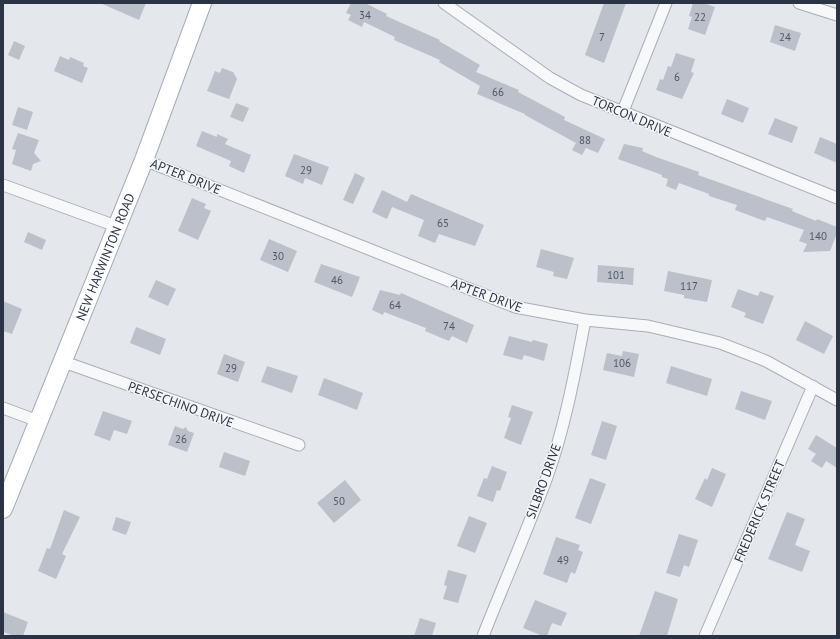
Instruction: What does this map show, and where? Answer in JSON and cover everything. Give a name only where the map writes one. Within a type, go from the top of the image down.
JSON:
[{"type":"main road","name":"NEW HARWINTON ROAD","points":[[3,509],[38,420],[64,362],[116,226],[144,160],[202,3]]},
{"type":"street","name":"TORCON DRIVE","points":[[444,3],[550,78],[581,95],[664,130],[837,198]]},
{"type":"street","points":[[622,111],[666,3]]},
{"type":"street","points":[[799,3],[837,15]]},
{"type":"street","name":"APTER DRIVE","points":[[144,160],[515,307],[585,320],[648,326],[720,343],[766,361],[837,400]]},
{"type":"street","points":[[3,185],[116,226]]},
{"type":"street","name":"SILBRO DRIVE","points":[[483,636],[547,477],[574,376],[585,320]]},
{"type":"street","name":"PERSECHINO DRIVE","points":[[64,362],[299,445]]},
{"type":"street","name":"FREDERICK STREET","points":[[705,636],[813,386]]},
{"type":"street","points":[[3,408],[38,420]]},
{"type":"building","points":[[100,3],[146,3],[139,20]]},
{"type":"building","points":[[351,3],[365,3],[387,14],[386,16],[440,40],[439,41],[480,65],[476,72],[519,90],[518,92],[565,117],[564,120],[605,139],[598,153],[586,148],[582,155],[572,150],[576,143],[525,114],[477,94],[480,86],[439,62],[440,60],[394,40],[395,37],[364,22],[362,27],[348,20],[351,15],[346,13]]},
{"type":"building","points":[[604,3],[626,3],[604,63],[585,55]]},
{"type":"building","points":[[693,3],[703,3],[715,7],[705,35],[688,29],[692,17],[689,16]]},
{"type":"building","points":[[775,25],[801,33],[795,51],[770,42]]},
{"type":"building","points":[[14,41],[25,46],[19,60],[8,55]]},
{"type":"building","points":[[676,53],[695,59],[691,72],[694,73],[682,99],[656,90],[660,79],[663,80],[668,66],[671,67]]},
{"type":"building","points":[[60,56],[69,60],[70,57],[84,63],[83,66],[88,68],[82,83],[54,71]]},
{"type":"building","points":[[222,68],[233,72],[237,79],[229,99],[207,91],[215,71],[220,73]]},
{"type":"building","points":[[727,99],[749,108],[743,123],[721,114]]},
{"type":"building","points":[[236,103],[249,108],[243,122],[230,117]]},
{"type":"building","points":[[18,107],[33,112],[27,130],[12,125]]},
{"type":"building","points":[[775,118],[798,127],[792,143],[768,134]]},
{"type":"building","points":[[202,131],[217,137],[217,134],[228,139],[225,144],[251,155],[244,173],[229,166],[231,161],[196,146]]},
{"type":"building","points":[[18,133],[39,140],[34,153],[41,161],[33,164],[31,171],[12,164],[16,150],[12,149]]},
{"type":"building","points":[[820,137],[837,144],[837,163],[814,153]]},
{"type":"building","points":[[624,144],[643,148],[642,151],[656,157],[699,172],[698,175],[793,209],[792,211],[816,221],[817,219],[837,227],[837,233],[830,251],[803,252],[807,244],[799,241],[804,230],[767,217],[765,221],[735,210],[737,205],[709,196],[709,194],[679,183],[676,190],[666,186],[668,179],[662,177],[662,175],[618,159]]},
{"type":"building","points":[[294,154],[329,167],[322,185],[305,178],[303,184],[285,176]]},
{"type":"building","points":[[355,173],[365,178],[353,204],[343,200]]},
{"type":"building","points":[[382,190],[407,202],[411,194],[484,225],[475,246],[439,234],[435,243],[418,236],[424,220],[392,207],[387,219],[372,212]]},
{"type":"building","points":[[192,198],[206,204],[204,208],[211,211],[198,240],[178,231]]},
{"type":"building","points":[[28,232],[46,240],[42,250],[24,242]]},
{"type":"building","points":[[269,239],[297,251],[288,272],[260,260]]},
{"type":"building","points":[[541,249],[574,258],[567,279],[553,276],[554,272],[536,267]]},
{"type":"building","points":[[321,264],[360,277],[352,297],[314,282]]},
{"type":"building","points":[[598,265],[634,268],[633,285],[597,282]]},
{"type":"building","points":[[668,271],[712,280],[707,302],[684,298],[684,295],[664,291]]},
{"type":"building","points":[[156,280],[176,289],[168,306],[148,297]]},
{"type":"building","points":[[738,289],[758,296],[760,291],[774,296],[763,324],[744,317],[746,313],[731,307]]},
{"type":"building","points":[[380,290],[400,295],[401,293],[474,325],[467,343],[452,336],[449,341],[425,331],[426,328],[384,312],[383,315],[372,310]]},
{"type":"building","points":[[3,301],[22,309],[12,334],[3,331]]},
{"type":"building","points":[[805,321],[833,336],[824,354],[796,340]]},
{"type":"building","points":[[136,327],[166,339],[160,355],[130,343]]},
{"type":"building","points":[[509,336],[532,342],[533,340],[548,344],[544,361],[524,355],[522,360],[503,355]]},
{"type":"building","points":[[623,351],[639,354],[634,377],[603,370],[607,353],[622,356]]},
{"type":"building","points":[[224,354],[245,362],[238,382],[217,374]]},
{"type":"building","points":[[267,366],[298,376],[292,393],[261,382]]},
{"type":"building","points":[[671,366],[712,379],[707,396],[666,383]]},
{"type":"building","points":[[324,378],[363,393],[357,410],[318,395]]},
{"type":"building","points":[[741,391],[772,401],[765,420],[735,409]]},
{"type":"building","points":[[512,405],[533,412],[521,445],[504,438],[511,418],[508,417]]},
{"type":"building","points":[[103,411],[132,421],[127,434],[114,430],[110,441],[94,435]]},
{"type":"building","points":[[602,421],[617,426],[606,460],[591,455]]},
{"type":"building","points":[[175,426],[183,429],[186,427],[188,431],[194,433],[187,452],[168,445]]},
{"type":"building","points":[[816,435],[837,448],[837,468],[826,461],[822,468],[811,461],[816,454],[808,449]]},
{"type":"building","points":[[224,452],[250,461],[245,476],[219,467]]},
{"type":"building","points":[[492,466],[507,472],[500,491],[497,490],[493,502],[477,496],[484,478],[487,479]]},
{"type":"building","points":[[712,468],[726,474],[712,507],[695,499],[705,478],[707,480]]},
{"type":"building","points":[[590,478],[606,484],[591,524],[575,518]]},
{"type":"building","points":[[345,480],[361,500],[334,523],[317,503]]},
{"type":"building","points":[[64,510],[80,517],[62,554],[66,556],[56,579],[38,571],[47,548],[50,549]]},
{"type":"building","points":[[787,512],[805,519],[795,545],[810,551],[802,572],[768,559]]},
{"type":"building","points":[[469,516],[487,523],[475,553],[457,546]]},
{"type":"building","points":[[116,517],[131,522],[126,535],[112,530]]},
{"type":"building","points":[[679,534],[698,540],[689,567],[684,565],[680,577],[666,573]]},
{"type":"building","points":[[556,537],[580,545],[578,550],[583,552],[575,574],[571,572],[567,583],[543,574]]},
{"type":"building","points":[[448,570],[467,575],[458,603],[443,599],[447,586],[444,585]]},
{"type":"building","points":[[655,591],[678,599],[667,636],[639,636]]},
{"type":"building","points":[[535,600],[567,613],[561,626],[552,623],[547,636],[543,636],[523,628]]},
{"type":"building","points":[[3,612],[28,622],[23,636],[14,636],[3,632]]},
{"type":"building","points":[[420,618],[436,623],[432,636],[414,636]]}]
